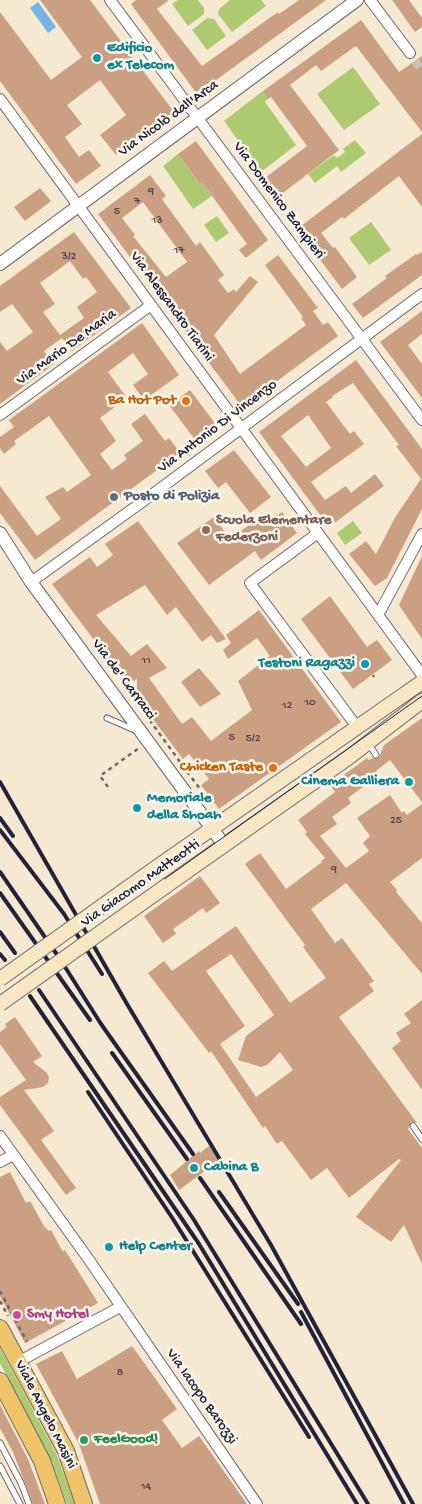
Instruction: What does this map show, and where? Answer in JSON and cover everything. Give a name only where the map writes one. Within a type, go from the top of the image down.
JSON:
[{"type":"main road","name":"Via Giacomo Matteotti","points":[[0,979],[211,827],[422,682]]},
{"type":"main road","name":"Via Giacomo Matteotti","points":[[0,1004],[422,702]]},
{"type":"main road","name":"Viale Angelo Masini","points":[[0,1328],[66,1451],[84,1504]]},
{"type":"main road","name":"Viale Angelo Masini","points":[[0,1381],[42,1461],[57,1504]]},
{"type":"street","name":"Via Domenico Zampieri","points":[[110,0],[422,420]]},
{"type":"street","name":"Via Nicolò dall'Arca","points":[[0,264],[357,0]]},
{"type":"street","points":[[370,0],[410,53]]},
{"type":"street","name":"Via Alessandro Tiarini","points":[[0,100],[422,675]]},
{"type":"street","name":"Via Antonio Di Vincenzo","points":[[31,582],[422,294]]},
{"type":"street","name":"Via Mario De Maria","points":[[0,414],[152,305]]},
{"type":"street","name":"Via de' Carracci","points":[[0,533],[31,582],[142,739],[224,845]]},
{"type":"street","points":[[318,533],[250,583],[357,726]]},
{"type":"street","points":[[378,615],[422,534]]},
{"type":"street","name":"Via Iacopo Barozzi","points":[[0,1136],[256,1504]]},
{"type":"street","points":[[0,1162],[13,1155]]},
{"type":"street","points":[[18,1362],[120,1307]]},
{"type":"lane","points":[[108,718],[142,739]]},
{"type":"lane","points":[[368,742],[376,755]]},
{"type":"lane","points":[[412,1126],[422,1139]]},
{"type":"lane","points":[[0,1443],[21,1484],[28,1504]]},
{"type":"lane","points":[[0,1466],[20,1504]]},
{"type":"path","points":[[108,787],[100,776],[142,739]]},
{"type":"path","points":[[0,1291],[27,1342]]},
{"type":"green space","points":[[178,0],[198,0],[204,8],[204,14],[188,26],[172,4]]},
{"type":"green space","points":[[230,0],[261,0],[266,6],[232,32],[218,14],[219,9]]},
{"type":"green space","points":[[207,18],[214,19],[226,36],[207,50],[192,30]]},
{"type":"green space","points":[[353,67],[380,104],[344,130],[317,94]]},
{"type":"green space","points":[[263,91],[268,99],[265,102],[296,145],[261,172],[224,121]]},
{"type":"green space","points":[[355,140],[366,153],[341,172],[337,166],[315,183],[308,174],[334,155],[337,158],[345,152],[343,149]]},
{"type":"green space","points":[[178,154],[199,183],[202,182],[212,196],[193,209],[163,166]]},
{"type":"green space","points":[[217,216],[229,233],[216,242],[204,225]]},
{"type":"green space","points":[[371,222],[391,250],[369,265],[349,238]]},
{"type":"green space","points":[[353,521],[362,533],[345,545],[337,533]]},
{"type":"green space","points":[[0,1348],[56,1453],[75,1504],[67,1504],[51,1460],[0,1363]]},
{"type":"water","points":[[38,2],[56,27],[48,33],[30,8]]},
{"type":"building","points":[[40,0],[90,0],[174,112],[116,155],[100,135],[126,115],[100,80],[67,105],[82,124],[65,137],[79,157],[89,150],[101,166],[76,184],[0,81],[0,12],[51,80],[82,57]]},
{"type":"building","points":[[136,0],[169,0],[157,9],[202,66],[278,12],[279,14],[299,0],[326,0],[197,94],[131,4]]},
{"type":"building","points":[[392,0],[409,0],[422,18],[422,27],[415,32]]},
{"type":"building","points":[[361,20],[399,72],[422,56],[422,132],[356,46],[321,71],[316,65],[290,85],[339,150],[279,196],[265,178],[307,146],[271,97],[268,99],[263,91]]},
{"type":"building","points":[[422,134],[422,207],[399,176],[344,219],[342,217],[321,233],[333,248],[335,247],[357,277],[342,289],[297,229]]},
{"type":"building","points":[[196,141],[268,240],[246,258],[239,250],[247,244],[202,182],[200,184],[178,154]]},
{"type":"building","points":[[150,175],[166,196],[162,199],[196,246],[200,242],[224,275],[218,280],[228,293],[234,289],[236,292],[250,276],[258,282],[214,335],[240,374],[306,325],[301,318],[303,317],[265,265],[278,255],[318,308],[313,311],[323,325],[328,322],[338,336],[242,407],[98,214]],"holes":[[[143,202],[187,262],[166,277],[133,236],[135,235],[122,218]]]},
{"type":"building","points":[[40,188],[51,201],[25,221],[14,207]]},
{"type":"building","points":[[74,232],[131,308],[72,351],[62,338],[44,351],[54,364],[0,404],[0,342],[7,351],[33,332],[12,304],[0,312],[0,286]],"holes":[[[70,261],[83,279],[86,277],[97,292],[77,307],[84,318],[60,335],[43,312],[55,304],[40,283]]]},
{"type":"building","points":[[422,252],[422,275],[363,318],[352,304],[387,278],[385,276],[416,254]]},
{"type":"building","points":[[422,311],[422,334],[408,345],[422,364],[422,398],[380,342]]},
{"type":"building","points":[[142,323],[179,375],[144,400],[133,385],[148,374],[133,353],[108,372],[127,398],[100,418],[116,441],[100,454],[112,470],[127,459],[124,455],[143,441],[131,424],[145,414],[165,441],[169,438],[180,453],[35,560],[0,513],[0,486],[37,536],[61,519],[45,497],[63,487],[67,492],[91,475],[49,416],[14,441],[16,444],[4,454],[0,448],[0,437],[14,427],[9,420]]},
{"type":"building","points":[[356,360],[422,449],[422,509],[387,578],[375,586],[349,554],[366,541],[376,554],[396,516],[421,479],[396,446],[399,445],[353,383],[326,402],[350,434],[354,431],[364,444],[311,482],[325,500],[346,486],[351,493],[375,474],[384,486],[329,527],[259,432]],"holes":[[[308,415],[331,448],[306,467],[281,436]]]},
{"type":"building","points":[[190,390],[217,426],[196,441],[169,405]]},
{"type":"building","points":[[234,450],[271,497],[250,513],[226,482],[218,488],[205,471]]},
{"type":"building","points":[[282,512],[297,533],[261,560],[255,551],[209,585],[177,543],[214,517],[230,539],[263,515],[268,522]]},
{"type":"building","points":[[138,521],[226,639],[217,643],[211,635],[202,642],[176,607],[167,615],[145,585],[96,615],[131,656],[147,644],[167,668],[149,678],[182,724],[192,717],[211,741],[252,710],[238,681],[270,656],[257,638],[228,659],[223,650],[231,643],[226,635],[259,610],[341,722],[219,809],[201,785],[209,779],[189,754],[183,759],[137,698],[137,679],[127,684],[52,584],[90,557],[97,567],[113,555],[105,544]]},
{"type":"building","points":[[422,556],[422,639],[399,605]]},
{"type":"building","points":[[330,596],[367,647],[377,640],[392,660],[353,689],[301,619]]},
{"type":"building","points":[[199,668],[221,694],[200,707],[181,682]]},
{"type":"building","points":[[422,718],[422,802],[390,760],[376,771],[379,775],[348,798],[351,803],[332,817],[337,824],[320,836],[346,868],[369,851],[363,843],[370,836],[357,818],[390,795],[402,813],[404,811],[407,815],[422,804],[422,858],[390,882],[422,923],[422,974],[346,883],[311,909],[335,943],[342,938],[374,981],[369,984],[374,991],[339,1017],[417,1123],[411,1122],[408,1129],[422,1148],[422,1264],[404,1225],[391,1242],[356,1217],[401,1160],[399,1159],[349,1198],[327,1168],[311,1180],[282,1141],[277,1144],[265,1126],[263,1128],[211,1051],[209,1053],[148,973],[164,961],[172,971],[236,926],[290,1003],[326,978],[303,947],[305,945],[245,864],[260,853],[286,889],[322,862],[325,858],[305,834],[307,832],[298,820],[335,792],[330,785],[367,758],[369,760],[379,758],[384,745]],"holes":[[[231,954],[274,1015],[246,1036],[238,1060],[261,1067],[267,1065],[280,1052],[293,1070],[256,1097],[220,1044],[245,1026],[206,971]]]},
{"type":"building","points":[[200,876],[220,903],[206,913],[203,908],[173,929],[176,934],[163,943],[144,916]]},
{"type":"building","points":[[422,1000],[422,1090],[392,1048],[401,1041],[396,1033],[411,1023],[404,1014]]},
{"type":"building","points":[[15,1017],[42,1056],[33,1062],[46,1072],[49,1077],[48,1083],[43,1087],[24,1090],[54,1131],[41,1140],[76,1188],[66,1195],[0,1105],[0,1097],[26,1080],[0,1044],[0,1032],[7,1027],[5,1024]]},
{"type":"building","name":"Cabina B","points":[[209,1146],[219,1161],[179,1190],[170,1175],[199,1151],[200,1153]]},
{"type":"building","points":[[10,1172],[26,1203],[30,1201],[44,1226],[49,1231],[51,1230],[63,1252],[65,1250],[98,1303],[25,1343],[0,1296],[0,1177]]},
{"type":"building","points":[[132,1346],[177,1409],[162,1420],[182,1448],[199,1436],[247,1504],[100,1504],[79,1444],[36,1364],[62,1351],[77,1379]]},
{"type":"building","points":[[0,1405],[28,1459],[45,1504],[33,1504],[13,1452],[0,1428]]},
{"type":"tunnel","points":[[415,61],[422,70]]},
{"type":"tram line","points":[[0,996],[422,696]]},
{"type":"railway","points":[[0,782],[127,1004],[271,1245],[413,1504]]},
{"type":"railway","points":[[0,818],[13,836]]},
{"type":"railway","points":[[0,830],[64,914],[102,974]]},
{"type":"railway","points":[[0,872],[60,959],[101,1024],[193,1154]]},
{"type":"railway","points":[[0,893],[90,1020]]},
{"type":"railway","points":[[0,932],[15,953]]},
{"type":"railway","points":[[0,954],[5,960]]},
{"type":"railway","points":[[39,990],[194,1220],[368,1504]]},
{"type":"railway","points":[[30,996],[199,1244],[357,1504]]},
{"type":"railway","points":[[112,1053],[187,1159]]},
{"type":"railway","points":[[88,1092],[173,1219],[309,1437]]},
{"type":"railway","points":[[200,1178],[301,1324]]},
{"type":"railway","points":[[219,1192],[298,1304]]},
{"type":"railway","points":[[301,1312],[404,1504]]},
{"type":"place","name":"Edificio ex Telecom","points":[[97,58]]},
{"type":"place","name":"Ba Hot Pot","points":[[186,401]]},
{"type":"place","name":"Posto di Polizia","points":[[114,497]]},
{"type":"place","name":"Scuola Elementare Federzoni","points":[[206,530]]},
{"type":"place","name":"Testoni Ragazzi","points":[[365,664]]},
{"type":"place","name":"Chicken Taste","points":[[273,768]]},
{"type":"place","name":"Cinema Galliera","points":[[409,782]]},
{"type":"place","name":"Memoriale della Shoah","points":[[137,808]]},
{"type":"place","name":"Cabina B","points":[[194,1168]]},
{"type":"place","name":"Help Center","points":[[109,1247]]},
{"type":"place","name":"Smy Hotel","points":[[17,1315]]},
{"type":"place","name":"FeelGood!","points":[[84,1440]]}]
